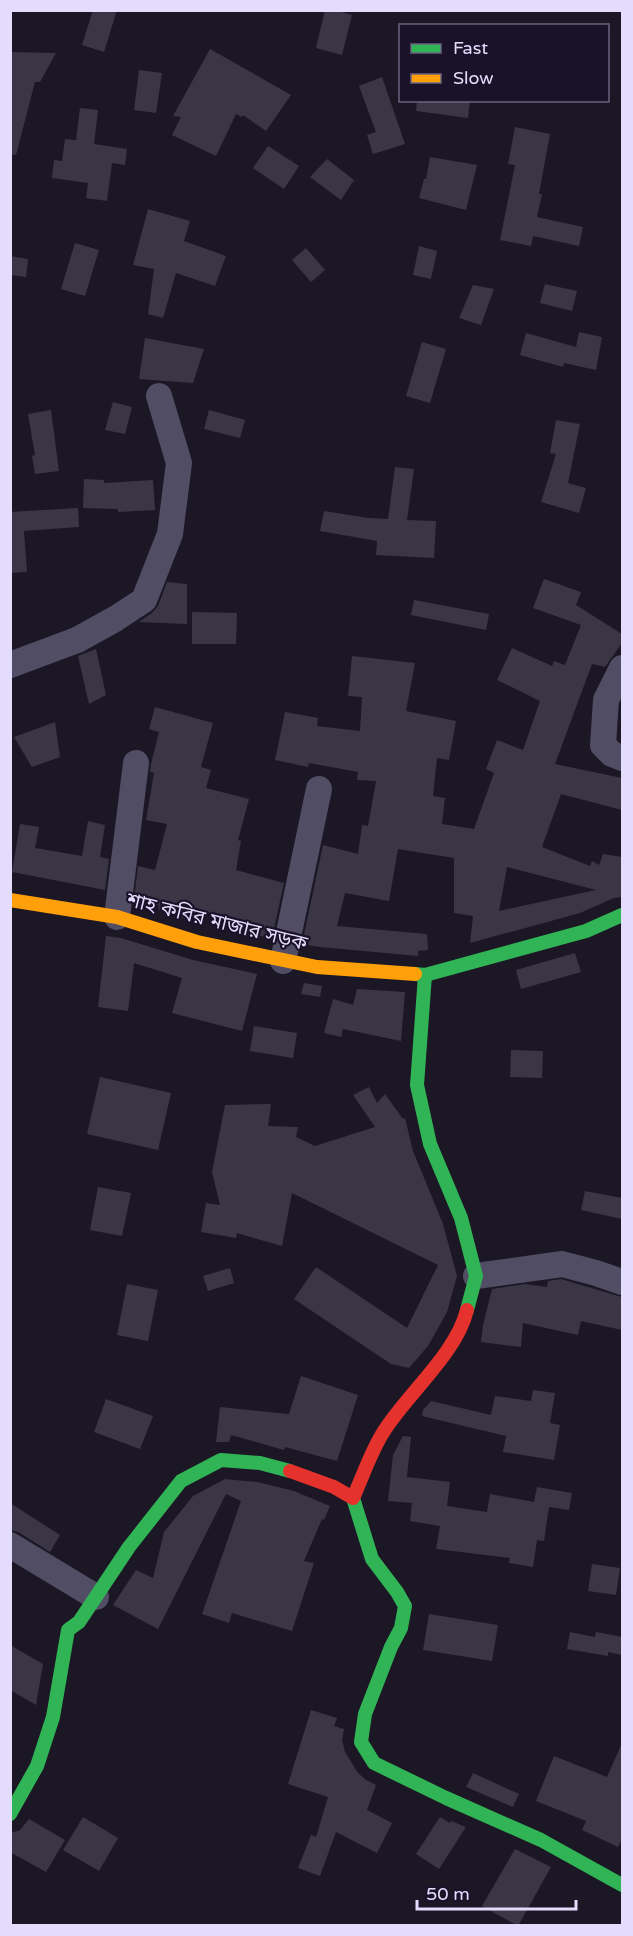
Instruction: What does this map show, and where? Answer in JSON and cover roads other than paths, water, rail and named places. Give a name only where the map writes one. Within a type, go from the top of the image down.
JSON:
[{"type":"street","points":[[10,665],[77,640],[144,600],[170,534],[179,463],[159,396]]},
{"type":"street","points":[[622,668],[606,699],[603,745],[612,754],[622,758]]},
{"type":"street","points":[[117,917],[136,764]]},
{"type":"street","points":[[283,960],[319,789]]},
{"type":"street","name":"শাহ কবির মাজার সড়ক","points":[[10,900],[117,917],[197,942],[317,967],[425,975],[586,931],[622,915]]},
{"type":"street","points":[[425,975],[417,1085],[430,1144],[461,1218],[476,1276],[465,1319],[443,1357],[382,1433],[353,1498],[372,1559],[405,1606],[401,1628],[391,1647],[365,1714],[361,1742],[374,1763],[541,1840],[622,1885]]},
{"type":"street","points":[[476,1276],[562,1264],[597,1272],[622,1282]]},
{"type":"street","points":[[10,1814],[37,1766],[52,1717],[68,1630],[80,1622],[129,1547],[181,1481],[221,1460],[260,1463],[300,1473],[334,1487],[353,1498]]},
{"type":"street","points":[[10,1545],[96,1597]]}]
